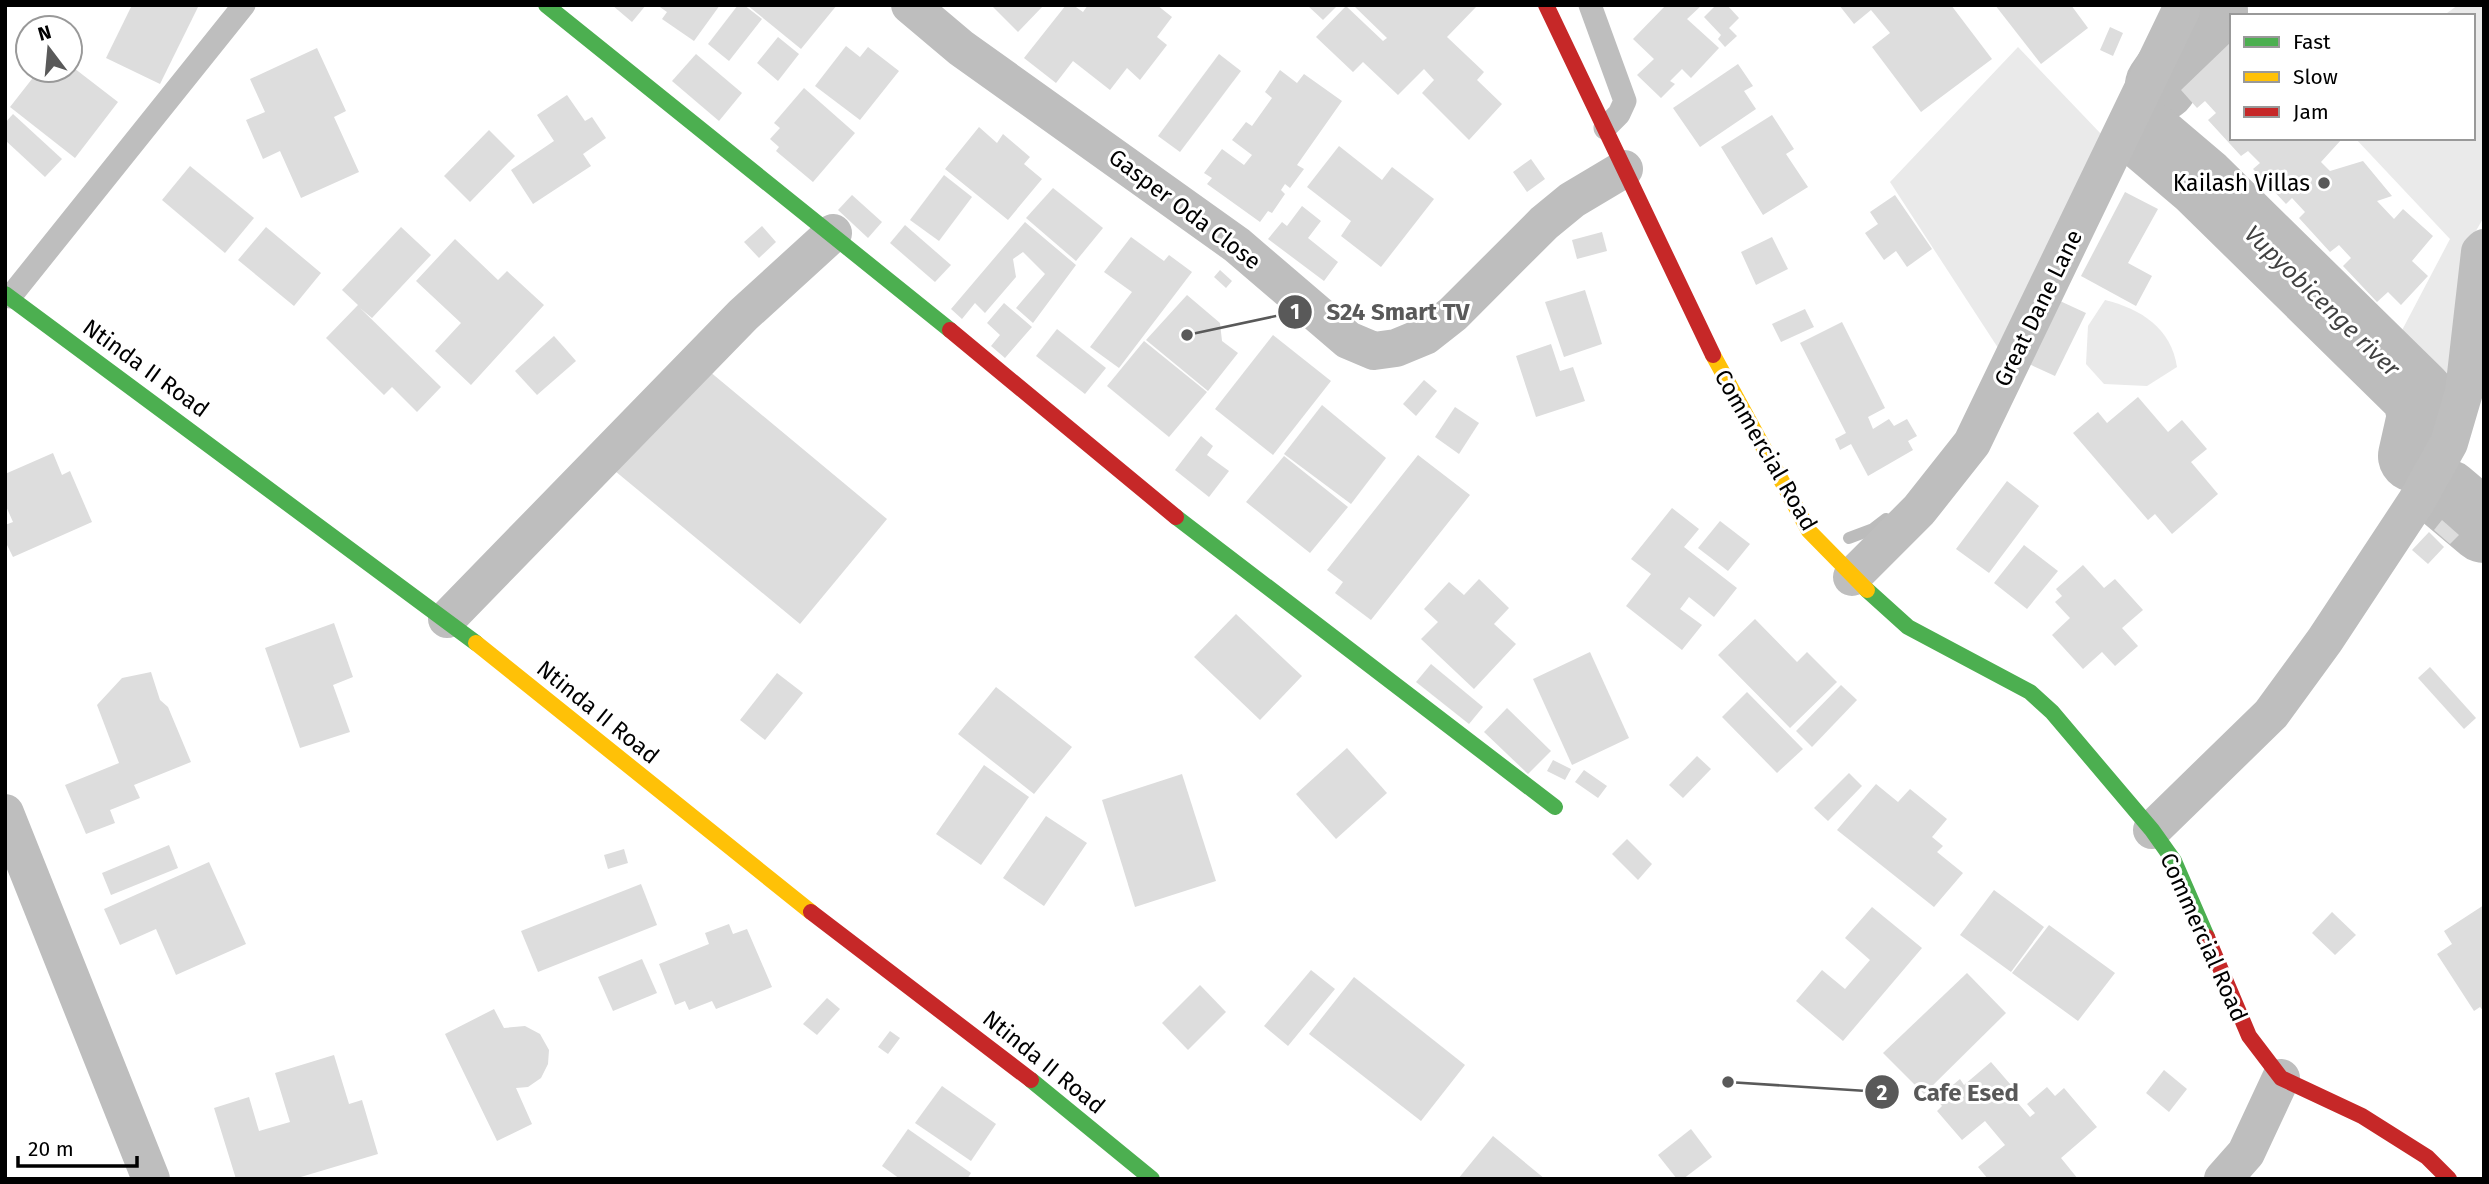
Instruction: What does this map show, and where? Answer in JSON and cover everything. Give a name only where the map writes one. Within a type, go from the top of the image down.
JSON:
[{"type":"street","points":[[547,5],[834,233],[1191,530],[1555,807]]},
{"type":"street","name":"Gasper Oda Close","points":[[910,5],[983,64],[1237,245],[1349,340],[1374,351],[1396,348],[1425,335],[1453,314],[1544,223],[1572,200],[1624,169]]},
{"type":"street","name":"Commercial Road","points":[[1546,5],[1693,319],[1809,531],[1852,577],[1908,627],[2031,692],[2052,712],[2152,830],[2174,861],[2249,1036],[2281,1077],[2362,1116],[2427,1157],[2449,1179]]},
{"type":"street","name":"Great Dane Lane","points":[[1852,577],[1919,509],[1972,443],[2181,10]]},
{"type":"street","points":[[447,619],[743,315],[834,233]]},
{"type":"street","points":[[2152,830],[2271,714],[2325,640],[2416,502],[2449,443],[2464,391],[2480,252],[2484,248]]},
{"type":"street","name":"Ntinda II Road","points":[[8,296],[447,619],[818,918],[970,1031],[1152,1179]]},
{"type":"street","points":[[5,813],[151,1179]]},
{"type":"street","points":[[2223,1179],[2246,1153],[2281,1077]]},
{"type":"lane","points":[[8,296],[244,5]]},
{"type":"lane","points":[[1590,5],[1625,101],[1619,114],[1605,128]]},
{"type":"shaded area","points":[[2458,5],[2484,5],[2484,217],[2463,253],[2446,408],[2389,355],[2450,239],[2357,140],[2475,140],[2475,14],[2446,14]]},
{"type":"shaded area","points":[[2018,47],[2102,135],[2002,354],[1890,182]]},
{"type":"shaded area","points":[[2105,300],[2131,309],[2152,322],[2168,341],[2177,367],[2147,386],[2104,384],[2086,364],[2088,326]]},
{"type":"building","points":[[132,5],[199,5],[160,84],[106,58]]},
{"type":"building","points":[[612,5],[646,5],[632,22]]},
{"type":"building","points":[[657,5],[720,5],[694,41],[662,19],[667,12]]},
{"type":"building","points":[[738,5],[744,5],[762,19],[729,61],[708,44]]},
{"type":"building","points":[[747,5],[837,5],[801,49]]},
{"type":"building","points":[[991,5],[1044,5],[1018,32]]},
{"type":"building","points":[[1066,5],[1073,5],[1083,12],[1088,5],[1157,5],[1172,17],[1157,37],[1167,45],[1140,80],[1127,68],[1110,90],[1073,61],[1056,83],[1024,58]]},
{"type":"building","points":[[1307,5],[1334,5],[1336,7],[1323,20]]},
{"type":"building","points":[[1353,5],[1475,5],[1447,37],[1484,72],[1477,80],[1502,104],[1469,140],[1422,93],[1434,80],[1424,69],[1398,95],[1363,62],[1353,72],[1316,37],[1346,6],[1383,41],[1387,38]]},
{"type":"building","points":[[1666,5],[1702,5],[1687,19],[1719,48],[1691,78],[1682,69],[1670,81],[1675,84],[1661,98],[1637,75],[1654,59],[1633,39]]},
{"type":"building","points":[[1716,5],[1727,5],[1739,18],[1729,28],[1737,36],[1725,47],[1718,39],[1721,35],[1704,17]]},
{"type":"building","points":[[1839,5],[1951,5],[1992,59],[1921,112],[1872,47],[1890,33],[1871,10],[1854,24]]},
{"type":"building","points":[[1995,5],[2071,5],[2088,28],[2041,64]]},
{"type":"building","points":[[2110,27],[2123,33],[2113,56],[2100,50]]},
{"type":"building","points":[[778,37],[799,54],[778,81],[757,63]]},
{"type":"building","name":"Kailash Villas","points":[[2230,43],[2230,140],[2341,140],[2321,162],[2330,171],[2363,161],[2392,196],[2377,201],[2394,219],[2403,209],[2433,236],[2412,261],[2428,276],[2401,305],[2388,292],[2377,302],[2343,266],[2351,258],[2339,245],[2330,252],[2299,218],[2305,212],[2292,198],[2286,204],[2253,169],[2260,163],[2248,151],[2241,156],[2208,120],[2216,113],[2205,101],[2197,108],[2181,90]]},
{"type":"building","points":[[846,46],[860,57],[868,47],[899,71],[860,120],[815,86]]},
{"type":"building","points":[[317,48],[346,111],[334,117],[359,172],[301,198],[280,151],[263,159],[246,120],[265,112],[250,79]]},
{"type":"building","points":[[696,54],[742,93],[719,121],[672,81]]},
{"type":"building","points":[[1219,54],[1241,71],[1180,152],[1158,136]]},
{"type":"building","points":[[1738,64],[1753,86],[1744,91],[1756,109],[1700,147],[1673,108]]},
{"type":"building","points":[[1280,70],[1297,83],[1304,74],[1342,101],[1297,165],[1304,169],[1290,188],[1285,184],[1281,190],[1285,194],[1272,213],[1268,211],[1260,222],[1207,184],[1212,178],[1204,173],[1222,149],[1244,165],[1252,155],[1232,140],[1246,122],[1252,126],[1272,98],[1265,92]]},
{"type":"building","points":[[84,76],[118,102],[75,158],[10,107],[28,84],[84,84]]},
{"type":"building","points":[[804,88],[855,133],[813,182],[776,151],[779,147],[770,139],[780,128],[774,123]]},
{"type":"building","points":[[567,95],[585,121],[592,117],[606,138],[583,154],[591,166],[533,204],[511,170],[554,141],[537,115]]},
{"type":"building","points":[[13,114],[62,159],[45,177],[5,140],[5,123]]},
{"type":"building","points":[[1772,115],[1794,149],[1786,154],[1808,187],[1763,215],[1721,147]]},
{"type":"building","points":[[979,127],[997,143],[1003,134],[1030,157],[1024,164],[1042,179],[1008,220],[945,169]]},
{"type":"building","points":[[489,130],[515,156],[470,202],[444,176]]},
{"type":"building","points":[[1339,146],[1382,180],[1392,167],[1434,199],[1381,267],[1341,236],[1351,221],[1307,187]]},
{"type":"building","points":[[1531,159],[1545,179],[1527,192],[1513,172]]},
{"type":"building","points":[[190,166],[254,218],[225,253],[162,200]]},
{"type":"building","points":[[944,175],[972,197],[939,241],[910,220]]},
{"type":"building","points":[[1053,188],[1103,228],[1076,261],[1026,218]]},
{"type":"building","points":[[2125,192],[2158,209],[2128,263],[2152,276],[2136,306],[2081,276]]},
{"type":"building","points":[[852,195],[882,222],[868,238],[838,210]]},
{"type":"building","points":[[1895,195],[1932,249],[1907,267],[1896,251],[1884,260],[1865,233],[1878,224],[1870,212]]},
{"type":"building","points":[[1302,206],[1321,221],[1308,238],[1338,262],[1324,281],[1268,239],[1282,222],[1287,226]]},
{"type":"building","points":[[1025,222],[1076,265],[1033,323],[1016,308],[1045,274],[1023,252],[1013,259],[1016,277],[985,313],[975,303],[962,319],[951,309]]},
{"type":"building","points":[[905,225],[951,265],[935,282],[890,243]]},
{"type":"building","points":[[762,226],[776,242],[759,258],[744,242]]},
{"type":"building","points":[[266,227],[321,273],[294,306],[238,260]]},
{"type":"building","points":[[401,227],[431,255],[372,318],[360,308],[441,387],[417,412],[392,387],[384,395],[326,338],[358,305],[342,290]]},
{"type":"building","points":[[1602,232],[1607,251],[1577,259],[1572,240]]},
{"type":"building","points":[[1131,237],[1164,261],[1169,255],[1192,272],[1119,368],[1090,347],[1132,292],[1104,272]]},
{"type":"building","points":[[1772,237],[1788,269],[1756,285],[1741,252]]},
{"type":"building","points":[[455,239],[498,280],[507,271],[544,305],[471,385],[435,351],[461,323],[416,281]]},
{"type":"building","points":[[1220,270],[1232,281],[1226,288],[1214,277]]},
{"type":"building","points":[[1585,290],[1602,344],[1564,357],[1545,302]]},
{"type":"building","points":[[1187,295],[1220,323],[1222,341],[1238,353],[1208,391],[1146,340]]},
{"type":"building","points":[[2060,301],[2086,313],[2055,376],[2029,364]]},
{"type":"building","points":[[1004,303],[1032,327],[1005,358],[991,346],[1000,335],[987,323]]},
{"type":"building","points":[[1805,309],[1814,327],[1781,342],[1772,324]]},
{"type":"building","points":[[1842,322],[1885,408],[1868,417],[1873,429],[1889,419],[1894,426],[1907,419],[1917,436],[1908,441],[1913,450],[1868,476],[1851,444],[1840,450],[1835,439],[1846,433],[1800,343]]},
{"type":"building","points":[[1057,329],[1106,368],[1085,394],[1036,356]]},
{"type":"building","points":[[1273,335],[1331,381],[1273,455],[1215,409]]},
{"type":"building","points":[[554,336],[576,361],[537,395],[515,371]]},
{"type":"building","points":[[1144,341],[1207,392],[1169,437],[1107,386]]},
{"type":"building","points":[[1551,344],[1560,371],[1573,367],[1585,401],[1536,417],[1516,356]]},
{"type":"building","points":[[703,366],[887,519],[800,624],[615,471]]},
{"type":"building","points":[[1424,380],[1437,391],[1416,416],[1403,404]]},
{"type":"building","points":[[2138,397],[2168,432],[2182,420],[2207,449],[2191,462],[2218,494],[2172,534],[2155,514],[2148,520],[2073,433],[2098,412],[2107,423]]},
{"type":"building","points":[[1322,405],[1386,458],[1351,504],[1284,454]]},
{"type":"building","points":[[1455,407],[1479,423],[1459,454],[1435,437]]},
{"type":"building","points":[[1201,436],[1213,446],[1207,455],[1229,471],[1209,497],[1175,470]]},
{"type":"building","points":[[53,453],[62,475],[70,471],[92,522],[13,557],[5,541],[5,525],[13,522],[5,504],[5,474]]},
{"type":"building","points":[[1418,455],[1470,495],[1371,620],[1335,593],[1343,582],[1327,570]]},
{"type":"building","points":[[1284,456],[1348,507],[1310,553],[1246,502]]},
{"type":"building","points":[[2007,481],[2039,506],[1989,573],[1956,549]]},
{"type":"building","points":[[1672,508],[1699,529],[1684,547],[1737,588],[1714,617],[1689,597],[1680,609],[1702,625],[1682,650],[1626,606],[1651,574],[1631,559]]},
{"type":"building","points":[[2442,520],[2459,535],[2450,544],[2434,530]]},
{"type":"building","points":[[1720,521],[1750,544],[1728,571],[1698,548]]},
{"type":"building","points":[[2429,532],[2444,547],[2428,564],[2412,550]]},
{"type":"building","points":[[2024,545],[2058,571],[2027,609],[1994,583]]},
{"type":"building","points":[[2083,565],[2104,588],[2115,579],[2143,610],[2122,628],[2138,646],[2115,666],[2102,652],[2083,669],[2052,635],[2070,618],[2055,602],[2062,596],[2056,589]]},
{"type":"building","points":[[1479,579],[1509,608],[1494,624],[1516,644],[1474,689],[1421,639],[1438,622],[1424,609],[1449,582],[1464,595]]},
{"type":"building","points":[[1236,614],[1302,676],[1260,720],[1194,657]]},
{"type":"building","points":[[1755,619],[1797,662],[1807,652],[1837,682],[1790,728],[1718,655]]},
{"type":"building","points":[[334,623],[353,677],[333,685],[350,732],[300,748],[265,648]]},
{"type":"building","points":[[1590,652],[1629,738],[1572,765],[1533,679]]},
{"type":"building","points":[[1431,664],[1483,707],[1469,724],[1416,682]]},
{"type":"building","points":[[2430,667],[2476,718],[2464,729],[2418,678]]},
{"type":"building","points":[[151,672],[160,700],[168,707],[191,762],[134,785],[140,798],[110,810],[115,823],[86,834],[65,785],[119,763],[97,705],[122,678]]},
{"type":"building","points":[[777,673],[803,693],[765,740],[740,720]]},
{"type":"building","points":[[1841,685],[1857,700],[1812,747],[1796,731]]},
{"type":"building","points":[[996,687],[1072,747],[1034,794],[958,734]]},
{"type":"building","points":[[1747,692],[1803,749],[1777,773],[1722,717]]},
{"type":"building","points":[[1507,708],[1551,751],[1528,774],[1484,732]]},
{"type":"building","points":[[1347,748],[1387,793],[1336,839],[1296,794]]},
{"type":"building","points":[[1697,756],[1711,769],[1683,798],[1669,785]]},
{"type":"building","points":[[1553,760],[1571,769],[1565,780],[1547,771]]},
{"type":"building","points":[[984,765],[1029,797],[981,865],[936,834]]},
{"type":"building","points":[[1584,770],[1607,786],[1598,798],[1575,782]]},
{"type":"building","points":[[1849,773],[1862,786],[1828,821],[1814,808]]},
{"type":"building","points":[[1182,774],[1216,881],[1135,907],[1102,800]]},
{"type":"building","points":[[1876,784],[1898,802],[1910,789],[1947,819],[1932,837],[1943,846],[1937,852],[1963,873],[1934,907],[1837,830]]},
{"type":"building","points":[[1046,816],[1087,843],[1044,906],[1003,878]]},
{"type":"building","points":[[1627,839],[1652,864],[1638,880],[1612,854]]},
{"type":"building","points":[[169,845],[178,868],[111,895],[102,873]]},
{"type":"building","points":[[624,849],[628,863],[608,869],[604,855]]},
{"type":"building","points":[[209,862],[246,944],[176,975],[156,929],[120,945],[104,909]]},
{"type":"building","points":[[641,884],[657,925],[538,972],[521,931]]},
{"type":"building","points":[[1994,890],[2044,927],[2011,972],[1960,935]]},
{"type":"building","points":[[2484,905],[2484,1012],[2480,1007],[2474,1011],[2437,954],[2452,944],[2444,931]]},
{"type":"building","points":[[1872,907],[1922,948],[1843,1041],[1796,1001],[1822,970],[1845,989],[1870,960],[1845,938]]},
{"type":"building","points":[[2332,912],[2356,935],[2335,955],[2312,933]]},
{"type":"building","points":[[729,924],[733,934],[747,929],[772,987],[716,1009],[712,1001],[689,1010],[685,1001],[675,1005],[659,964],[709,944],[705,933]]},
{"type":"building","points":[[2049,925],[2115,973],[2078,1021],[2012,973]]},
{"type":"building","points":[[642,959],[657,993],[613,1011],[598,977]]},
{"type":"building","points":[[1311,970],[1335,989],[1288,1046],[1264,1026]]},
{"type":"building","points":[[1967,973],[2006,1013],[1924,1094],[1883,1053]]},
{"type":"building","points":[[1354,977],[1465,1065],[1421,1121],[1309,1034]]},
{"type":"building","points":[[1200,985],[1226,1012],[1188,1050],[1162,1023]]},
{"type":"building","points":[[827,998],[840,1009],[817,1035],[803,1024]]},
{"type":"building","points":[[494,1009],[504,1028],[525,1026],[540,1034],[549,1050],[548,1064],[541,1078],[528,1087],[516,1088],[532,1124],[497,1141],[445,1034]]},
{"type":"building","points":[[890,1031],[900,1038],[888,1054],[878,1047]]},
{"type":"building","points":[[334,1055],[349,1104],[362,1100],[378,1154],[294,1179],[236,1179],[214,1108],[249,1097],[259,1131],[290,1122],[275,1073]]},
{"type":"building","points":[[1991,1062],[2017,1092],[2012,1096],[2030,1117],[2035,1113],[2027,1104],[2047,1087],[2055,1096],[2064,1088],[2097,1127],[2061,1158],[2078,1179],[1988,1179],[1978,1167],[2005,1145],[1985,1121],[1962,1140],[1937,1111],[1942,1106],[1936,1099],[1960,1079],[1964,1085]]},
{"type":"building","points":[[2164,1070],[2187,1089],[2169,1112],[2146,1093]]},
{"type":"building","points":[[942,1086],[996,1124],[971,1161],[915,1123]]},
{"type":"building","points":[[908,1129],[971,1173],[967,1179],[900,1179],[882,1166]]},
{"type":"building","points":[[1691,1129],[1712,1157],[1683,1179],[1677,1179],[1658,1155]]},
{"type":"building","points":[[1493,1136],[1545,1179],[1458,1179]]},
{"type":"waterway","name":"Vupyobicenge river","points":[[2161,85],[2212,11],[2211,5]]},
{"type":"waterway","name":"Vupyobicenge river","points":[[2148,137],[2201,182],[2418,395],[2423,416],[2414,456]]},
{"type":"waterway","name":"Vupyobicenge river","points":[[2446,495],[2484,527]]},
{"type":"waterway","points":[[1849,538],[1873,529],[1886,519]]},
{"type":"traffic: fast","points":[[546,5],[950,330]]},
{"type":"traffic: fast","points":[[5,294],[476,643]]},
{"type":"traffic: fast","points":[[1176,517],[1555,807]]},
{"type":"traffic: fast","points":[[1867,590],[1908,627],[2030,692],[2052,712],[2152,830],[2174,861],[2207,937]]},
{"type":"traffic: fast","points":[[1031,1080],[1152,1179]]},
{"type":"traffic: slow","points":[[1713,355],[1809,531],[1867,590]]},
{"type":"traffic: slow","points":[[476,643],[811,912]]},
{"type":"traffic: jam","points":[[1546,5],[1713,355]]},
{"type":"traffic: jam","points":[[950,330],[1176,517]]},
{"type":"traffic: jam","points":[[811,912],[1031,1080]]},
{"type":"traffic: jam","points":[[2207,937],[2249,1036],[2281,1078],[2362,1116],[2427,1157],[2449,1179]]},
{"type":"place","name":"Kailash Villas","points":[[2324,183]]},
{"type":"place","name":"S24 Smart TV","points":[[1187,335]]},
{"type":"place","name":"Cafe Esed","points":[[1728,1082]]}]
